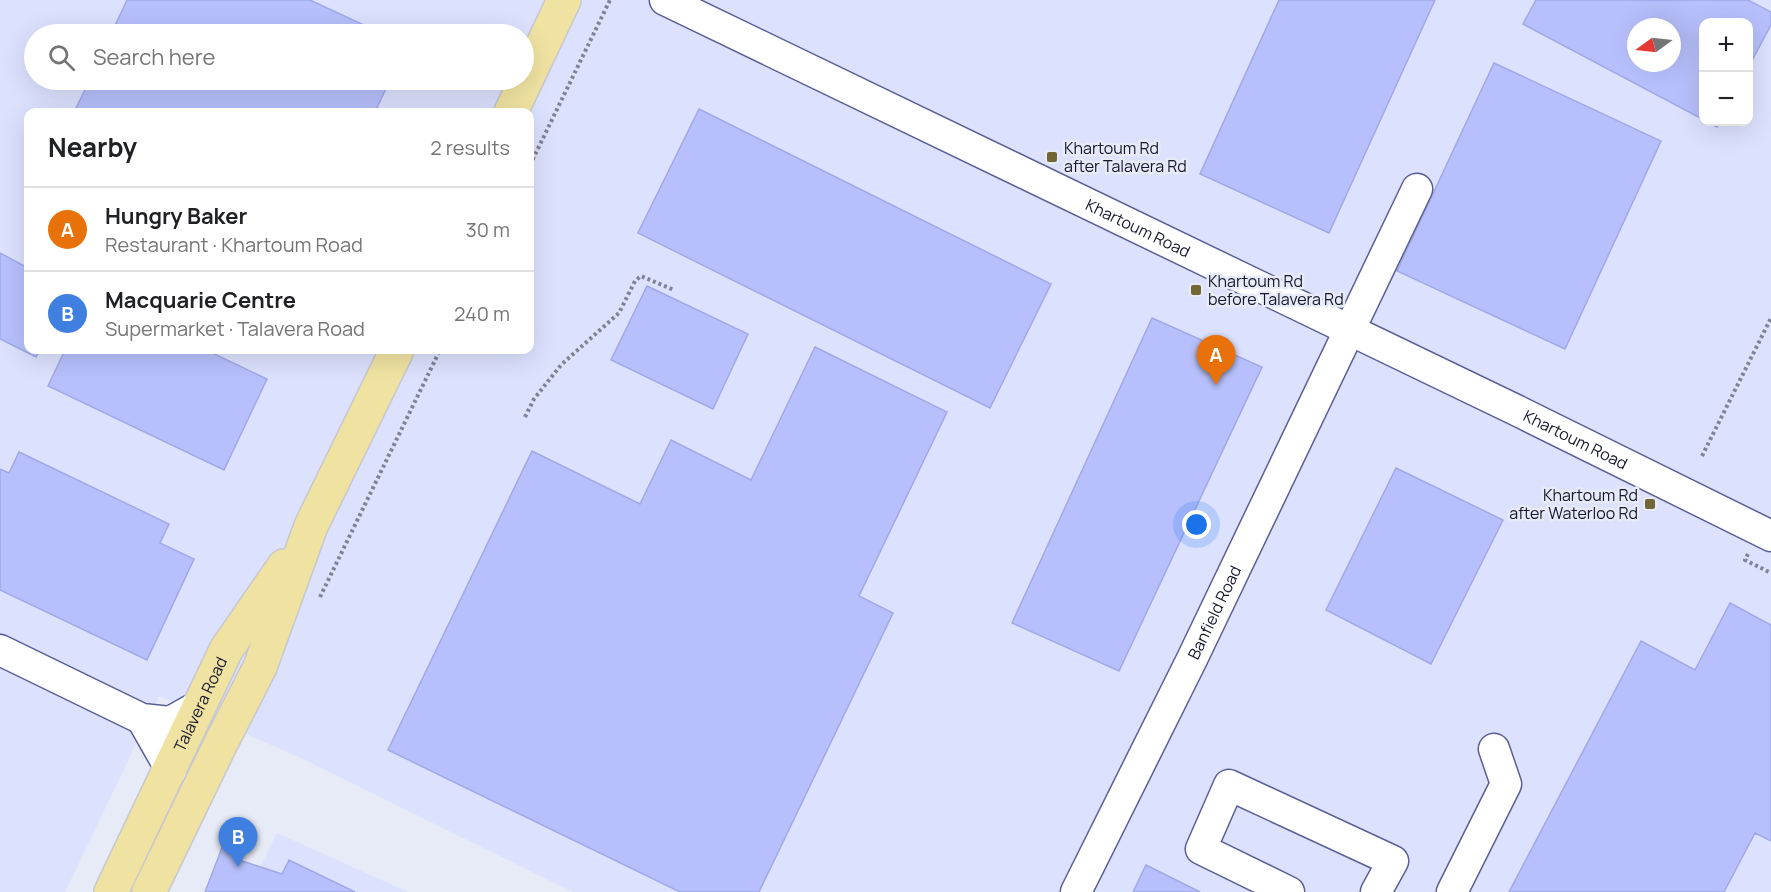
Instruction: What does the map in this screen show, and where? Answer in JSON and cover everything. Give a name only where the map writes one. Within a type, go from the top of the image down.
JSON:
[{"type":"main road","points":[[534,63],[564,0]]},
{"type":"main road","points":[[513,108],[521,90]]},
{"type":"main road","name":"Talavera Road","points":[[149,892],[260,667],[311,526],[395,354]]},
{"type":"main road","name":"Talavera Road","points":[[111,892],[171,770],[226,650],[311,526]]},
{"type":"street","name":"Khartoum Road","points":[[664,0],[1771,536]]},
{"type":"street","name":"Banfield Road","points":[[1076,892],[1192,658],[1417,189]]},
{"type":"street","points":[[0,650],[142,719],[170,722],[200,705]]},
{"type":"street","points":[[142,719],[171,770]]},
{"type":"street","points":[[1452,892],[1506,784],[1494,750]]},
{"type":"street","points":[[1289,892],[1201,849],[1229,785],[1393,861],[1376,892]]},
{"type":"path","points":[[534,157],[610,0]]},
{"type":"path","points":[[525,417],[534,399],[561,365],[619,313],[635,281],[641,276],[674,290]]},
{"type":"path","points":[[1702,456],[1771,318]]},
{"type":"path","points":[[1745,560],[1771,573]]},
{"type":"shaded area","points":[[0,0],[1771,0],[1771,892],[573,892],[299,757],[159,696],[65,892],[0,892]]},
{"type":"shaded area","points":[[277,833],[408,892],[248,892]]},
{"type":"building","points":[[127,0],[310,0],[362,24],[116,24]]},
{"type":"building","points":[[1279,0],[1435,0],[1329,233],[1200,174]]},
{"type":"building","points":[[1536,0],[1748,0],[1771,12],[1771,25],[1753,59],[1753,18],[1699,18],[1699,117],[1523,24]]},
{"type":"building","points":[[1494,63],[1661,141],[1565,349],[1397,271]]},
{"type":"building","points":[[85,90],[385,90],[377,108],[76,108]]},
{"type":"building","points":[[699,109],[1051,284],[990,408],[638,233]]},
{"type":"building","points":[[0,253],[24,266],[24,351],[0,339]]},
{"type":"building","points":[[647,286],[748,334],[713,409],[611,360]]},
{"type":"building","points":[[1152,318],[1262,367],[1119,671],[1012,623]]},
{"type":"building","points":[[815,347],[947,412],[859,596],[893,613],[759,892],[680,892],[388,750],[532,451],[640,504],[671,440],[751,480]]},
{"type":"building","points":[[63,354],[214,354],[267,379],[224,470],[48,386]]},
{"type":"building","points":[[19,452],[169,524],[160,543],[194,559],[147,660],[0,590],[0,469],[9,473]]},
{"type":"building","points":[[1396,468],[1503,520],[1431,664],[1326,610]]},
{"type":"building","points":[[1730,603],[1771,625],[1771,841],[1755,833],[1724,892],[1509,892],[1641,641],[1695,670]]},
{"type":"building","points":[[228,832],[248,840],[239,860],[282,874],[289,860],[355,892],[205,892]]},
{"type":"building","points":[[1146,865],[1200,892],[1133,892]]},
{"type":"place","name":"Khartoum Rd after Talavera Rd","points":[[1052,157]]},
{"type":"place","name":"Khartoum Rd before Talavera Rd","points":[[1196,290]]},
{"type":"place","name":"Hungry Baker","points":[[1216,385]]},
{"type":"place","name":"Khartoum Rd after Waterloo Rd","points":[[1650,504]]},
{"type":"place","name":"Macquarie Centre","points":[[238,867]]}]
